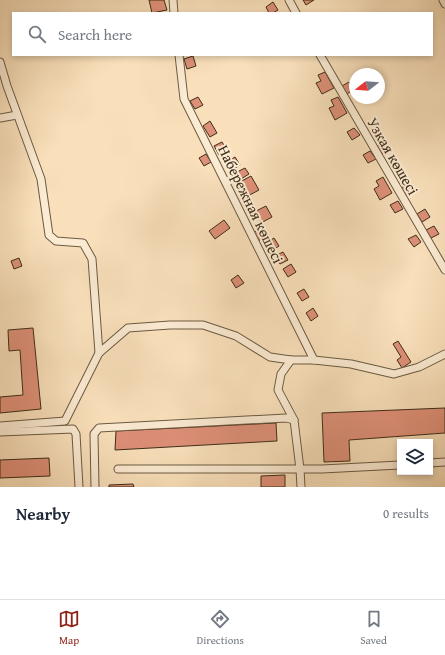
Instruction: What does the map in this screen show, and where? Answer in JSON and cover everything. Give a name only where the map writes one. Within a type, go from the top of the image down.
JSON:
[{"type":"street","points":[[173,0],[174,12]]},
{"type":"street","points":[[289,0],[295,12]]},
{"type":"street","points":[[443,0],[445,4]]},
{"type":"street","name":"Набережная көшесі","points":[[179,56],[184,99],[314,360]]},
{"type":"street","name":"Узкая көшесі","points":[[321,56],[445,270]]},
{"type":"street","points":[[0,62],[6,86],[41,179],[49,235],[56,241],[83,243],[92,259],[99,353]]},
{"type":"street","points":[[0,118],[17,115]]},
{"type":"street","points":[[0,426],[65,421],[99,353],[128,328],[170,325],[203,325],[236,336],[270,357],[290,360],[314,360],[351,364],[394,374],[419,367],[445,354]]},
{"type":"street","points":[[290,360],[281,374],[278,390],[294,420],[301,487]]},
{"type":"street","points":[[95,487],[94,434],[98,428],[286,418],[294,420]]},
{"type":"street","points":[[0,432],[72,428],[76,434],[78,487]]},
{"type":"street","points":[[433,463],[445,462]]},
{"type":"street","points":[[118,469],[322,469],[397,465]]},
{"type":"building","points":[[149,0],[164,0],[167,10],[152,12]]},
{"type":"building","points":[[303,0],[314,0],[306,5]]},
{"type":"building","points":[[273,2],[278,10],[275,12],[268,12],[266,7]]},
{"type":"building","points":[[193,56],[196,66],[187,69],[184,59]]},
{"type":"building","points":[[325,72],[334,88],[322,94],[316,83],[321,81],[318,75]]},
{"type":"building","points":[[349,82],[349,93],[347,94],[342,86]]},
{"type":"building","points":[[198,97],[203,105],[195,109],[190,101]]},
{"type":"building","points":[[338,97],[347,113],[335,120],[329,108],[334,106],[331,100]]},
{"type":"building","points":[[210,121],[217,133],[210,137],[203,126]]},
{"type":"building","points":[[354,128],[360,135],[352,140],[347,132]]},
{"type":"building","points":[[222,142],[227,150],[219,155],[214,146]]},
{"type":"building","points":[[385,142],[390,149],[382,154],[377,146]]},
{"type":"building","points":[[370,151],[376,159],[368,163],[363,155]]},
{"type":"building","points":[[206,154],[211,162],[204,166],[199,158]]},
{"type":"building","points":[[235,157],[240,165],[232,170],[227,162]]},
{"type":"building","points":[[245,168],[249,174],[241,179],[237,172]]},
{"type":"building","points":[[251,176],[259,190],[246,197],[238,183]]},
{"type":"building","points":[[383,177],[392,193],[380,200],[374,189],[379,186],[376,181]]},
{"type":"building","points":[[408,184],[413,192],[406,196],[401,188]]},
{"type":"building","points":[[398,201],[403,209],[395,213],[390,205]]},
{"type":"building","points":[[266,206],[272,217],[261,223],[254,212]]},
{"type":"building","points":[[425,209],[430,217],[422,222],[417,214]]},
{"type":"building","points":[[224,220],[230,228],[215,239],[209,231]]},
{"type":"building","points":[[434,226],[439,234],[431,238],[426,230]]},
{"type":"building","points":[[261,228],[266,236],[258,241],[253,233]]},
{"type":"building","points":[[416,235],[421,242],[414,247],[408,239]]},
{"type":"building","points":[[274,238],[279,246],[271,251],[266,243]]},
{"type":"building","points":[[283,252],[288,260],[280,264],[275,256]]},
{"type":"building","points":[[19,258],[22,266],[14,269],[11,261]]},
{"type":"building","points":[[291,264],[296,272],[288,277],[283,269]]},
{"type":"building","points":[[238,275],[244,283],[236,288],[231,280]]},
{"type":"building","points":[[304,289],[309,297],[302,301],[297,293]]},
{"type":"building","points":[[313,308],[318,316],[311,321],[306,313]]},
{"type":"building","points":[[33,328],[41,409],[0,413],[0,397],[23,395],[20,350],[9,351],[8,330]]},
{"type":"building","points":[[398,341],[411,362],[402,368],[397,360],[401,357],[393,344]]},
{"type":"building","points":[[445,408],[445,433],[349,440],[350,461],[324,462],[322,413]]},
{"type":"building","points":[[276,423],[277,441],[115,450],[116,431]]},
{"type":"building","points":[[49,458],[50,476],[0,478],[0,460]]},
{"type":"building","points":[[285,475],[285,487],[261,487],[261,476]]},
{"type":"building","points":[[133,484],[134,487],[109,487],[109,485]]}]
